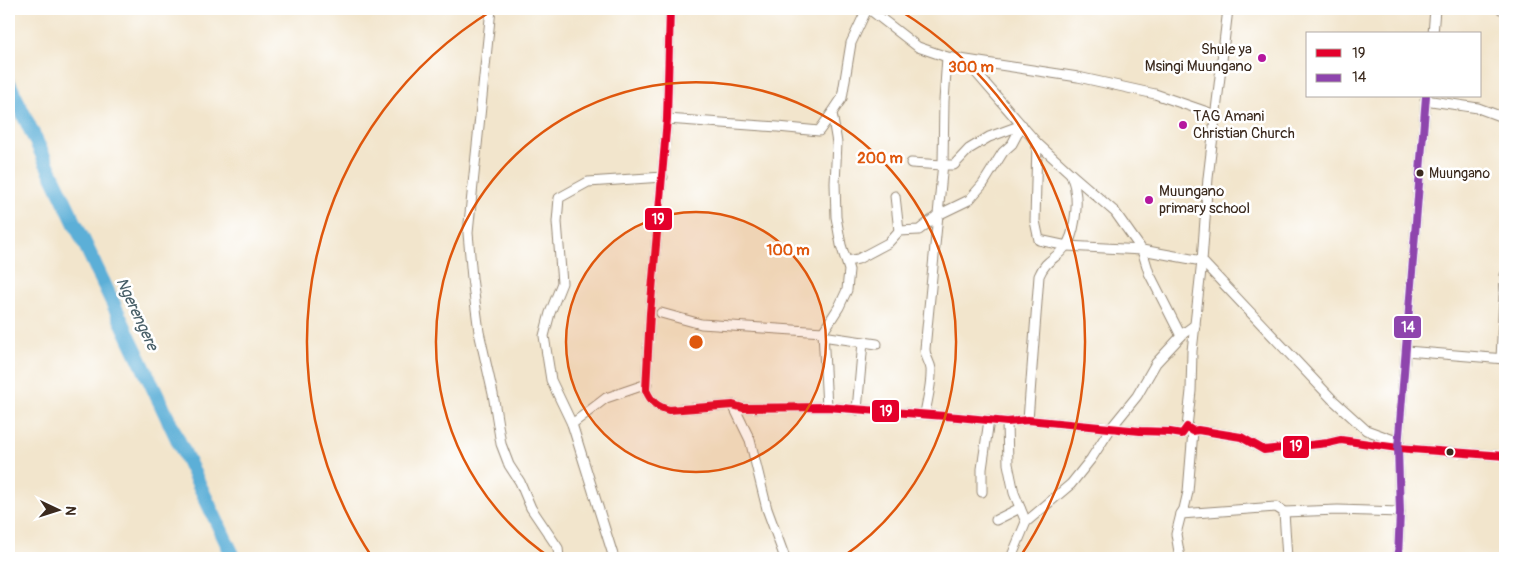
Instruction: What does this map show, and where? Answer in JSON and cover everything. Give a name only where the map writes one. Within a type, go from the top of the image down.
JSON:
[{"type":"street","points":[[491,9],[468,233],[472,278],[479,332],[502,444],[509,465],[520,482],[531,508],[558,548],[559,558]]},
{"type":"street","points":[[670,9],[667,119],[650,313],[646,390],[650,401],[661,408],[669,410],[733,406],[744,408],[827,407],[1007,422],[1028,420],[1182,434],[1190,429],[1241,437],[1264,450],[1328,444],[1341,440],[1505,456]]},
{"type":"street","points":[[667,119],[778,126],[819,131],[842,98],[851,43],[868,9],[918,47],[947,57],[1078,77],[1155,94],[1216,115]]},
{"type":"street","points":[[1180,558],[1176,534],[1188,492],[1192,351],[1202,261],[1208,178],[1228,9]]},
{"type":"street","points":[[1433,32],[1435,9]]},
{"type":"street","points":[[1501,9],[1505,10]]},
{"type":"street","points":[[925,414],[931,381],[931,366],[925,356],[925,349],[943,165],[947,57]]},
{"type":"street","points":[[962,59],[1037,143],[1115,212],[1142,250],[1149,273],[1181,336]]},
{"type":"street","points":[[1398,558],[1400,512],[1399,445],[1425,98],[1478,108],[1505,118]]},
{"type":"street","points":[[827,407],[826,335],[840,307],[846,290],[849,270],[841,245],[836,217],[837,143],[832,113]]},
{"type":"street","points":[[847,261],[858,259],[888,243],[899,231],[918,230],[938,215],[969,200],[983,184],[1003,152],[1012,144],[1022,125]]},
{"type":"street","points":[[911,163],[954,165],[969,149],[989,137],[1022,125]]},
{"type":"street","points":[[1037,143],[1035,221],[1039,240],[1067,246],[1142,250],[1202,261],[1332,399],[1366,430],[1399,445]]},
{"type":"street","points":[[1028,420],[1039,276],[1043,267],[1067,246],[1071,236],[1074,224],[1076,190],[1071,174]]},
{"type":"street","points":[[614,558],[572,424],[551,380],[544,336],[550,313],[562,283],[557,222],[559,198],[588,182],[663,177]]},
{"type":"street","points":[[895,196],[899,231]]},
{"type":"street","points":[[1406,351],[1503,359],[1505,275]]},
{"type":"street","points":[[661,313],[701,324],[826,335],[877,344]]},
{"type":"street","points":[[1012,558],[1026,522],[1071,484],[1091,459],[1111,428],[1137,396],[1156,363],[1181,336],[1195,325]]},
{"type":"street","points":[[857,410],[863,342]]},
{"type":"street","points":[[572,424],[606,398],[647,384]]},
{"type":"street","points":[[733,406],[750,440],[767,509],[785,558]]},
{"type":"street","points":[[982,492],[982,469],[989,420]]},
{"type":"street","points":[[1007,422],[1008,464],[1014,493],[1026,522]]},
{"type":"street","points":[[1181,514],[1276,507],[1284,512],[1338,510],[1400,512]]},
{"type":"street","points":[[996,520],[1020,508]]},
{"type":"street","points":[[1284,512],[1287,558]]},
{"type":"waterway","name":"Ngerengere","points":[[9,84],[234,558]]},
{"type":"transit line","name":"19","points":[[670,9],[667,119],[650,313],[646,390],[652,401],[661,407],[669,410],[733,405],[743,408],[827,407],[1007,422],[1028,420],[1182,434],[1187,427],[1193,431],[1198,430],[1241,437],[1264,450],[1341,440],[1398,448],[1505,456]]},
{"type":"transit line","name":"14","points":[[1398,558],[1400,512],[1398,448],[1426,98]]},
{"type":"place","name":"Shule ya Msingi Muungano","points":[[1262,58]]},
{"type":"place","name":"TAG Amani Christian Church","points":[[1183,125]]},
{"type":"place","name":"Muungano","points":[[1420,173]]},
{"type":"place","name":"Muungano primary school","points":[[1149,200]]}]
